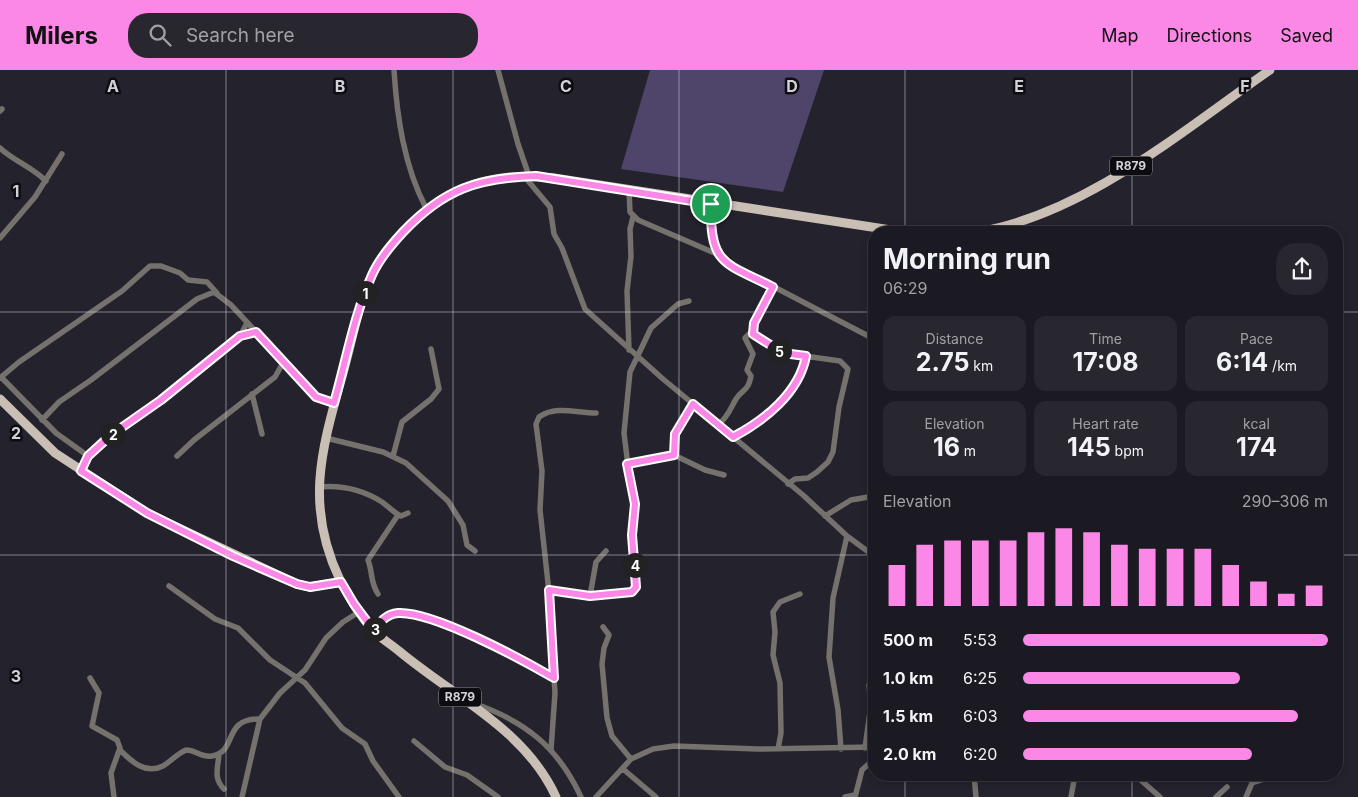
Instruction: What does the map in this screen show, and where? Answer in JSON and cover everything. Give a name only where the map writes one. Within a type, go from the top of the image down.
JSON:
[{"type":"main road","name":"R879","points":[[1010,226],[1046,214],[1091,192],[1270,70]]},
{"type":"main road","name":"R879","points":[[556,797],[548,779],[527,751],[466,701],[415,665],[374,631],[356,608],[341,582],[324,539],[318,487],[320,460],[359,309],[372,274],[389,246],[426,208],[468,186],[494,178],[527,176],[868,227]]},
{"type":"main road","points":[[0,399],[55,453],[147,513],[233,556],[297,584],[310,587],[341,582]]},
{"type":"street","points":[[394,70],[396,99],[403,139],[414,180],[426,208]]},
{"type":"street","points":[[498,70],[527,176],[550,207],[554,234],[562,248],[585,309],[629,350],[847,536],[868,552]]},
{"type":"street","points":[[0,148],[16,161],[35,170],[46,181]]},
{"type":"street","points":[[0,238],[30,204],[62,154]]},
{"type":"street","points":[[629,190],[629,208],[633,217],[630,229],[631,256],[627,291],[629,350]]},
{"type":"street","points":[[711,204],[712,238],[717,254]]},
{"type":"street","points":[[633,217],[717,254],[741,271],[868,335]]},
{"type":"street","points":[[88,456],[73,447],[42,420],[0,378],[19,362],[122,291],[150,266],[161,266],[180,273],[188,280],[207,282],[284,361],[316,397],[334,403]]},
{"type":"street","points":[[718,426],[729,415],[738,396],[747,389],[750,376],[746,370],[753,354],[745,338],[752,331],[773,287]]},
{"type":"street","points":[[42,420],[59,402],[91,380],[197,299],[208,293],[218,293]]},
{"type":"street","points":[[549,590],[590,596],[632,592],[636,587],[632,535],[635,504],[627,464],[624,420],[630,372],[649,332],[656,323],[678,304],[689,301]]},
{"type":"street","points":[[81,471],[88,456],[111,435],[161,400],[240,336],[246,324]]},
{"type":"street","points":[[752,331],[758,339],[783,353],[840,361],[846,364],[847,375],[839,407],[836,444],[828,462],[808,478],[795,478],[788,484]]},
{"type":"street","points":[[240,336],[256,332]]},
{"type":"street","points":[[392,456],[402,422],[436,394],[439,389],[431,349]]},
{"type":"street","points":[[733,437],[762,420],[796,385],[802,374],[806,356]]},
{"type":"street","points":[[177,456],[194,440],[275,376],[284,361]]},
{"type":"street","points":[[252,394],[262,434]]},
{"type":"street","points":[[674,455],[675,434],[693,404]]},
{"type":"street","points":[[551,750],[556,709],[549,590],[540,510],[542,457],[537,419],[548,411],[596,413]]},
{"type":"street","points":[[326,438],[392,456],[406,464],[448,501],[462,526],[469,547],[475,551]]},
{"type":"street","points":[[627,464],[674,455],[702,468],[724,475]]},
{"type":"street","points":[[318,487],[346,488],[362,492],[384,503],[398,515]]},
{"type":"street","points":[[825,516],[851,500],[868,497]]},
{"type":"street","points":[[378,594],[371,582],[372,568],[368,560],[398,515],[408,513]]},
{"type":"street","points":[[841,748],[838,710],[829,657],[833,598],[847,536]]},
{"type":"street","points":[[590,596],[596,562],[606,551]]},
{"type":"street","points":[[169,586],[215,619],[238,628],[270,660],[314,692],[342,728],[365,744],[374,761],[399,797]]},
{"type":"street","points":[[778,749],[781,733],[780,691],[773,655],[776,632],[773,612],[780,602],[800,594]]},
{"type":"street","points":[[242,797],[260,719],[285,688],[297,678],[326,638],[356,608]]},
{"type":"street","points":[[374,631],[380,621],[396,613],[429,618],[502,649],[554,678]]},
{"type":"street","points":[[603,627],[609,635],[604,648],[602,664],[609,728],[618,745],[631,759]]},
{"type":"street","points":[[90,678],[98,693],[92,726],[117,740],[120,750],[132,762],[148,768],[163,766],[186,750],[209,757],[219,754]]},
{"type":"street","points":[[466,701],[487,708],[523,726],[551,750],[570,773],[581,797]]},
{"type":"street","points":[[224,789],[219,784],[216,776],[219,754],[240,723],[251,719],[260,719]]},
{"type":"street","points":[[865,748],[868,726]]},
{"type":"street","points":[[414,741],[445,767],[467,775],[498,797]]},
{"type":"street","points":[[596,797],[631,759],[645,751],[674,746],[778,749],[868,748]]},
{"type":"street","points":[[114,797],[111,773],[120,750]]},
{"type":"street","points":[[845,797],[855,796],[862,770],[868,764]]},
{"type":"street","points":[[623,769],[656,797]]},
{"type":"street","points":[[975,781],[976,797]]},
{"type":"street","points":[[1071,797],[1074,781]]},
{"type":"street","points":[[1142,781],[1160,797]]},
{"type":"street","points":[[1246,797],[1252,784],[1260,781]]},
{"type":"street","points":[[1216,797],[1227,787]]},
{"type":"shaded area","points":[[650,70],[824,70],[783,192],[621,169]]},
{"type":"route","points":[[536,176],[711,204],[712,238],[717,254],[741,271],[773,287],[754,323],[753,334],[758,339],[783,353],[806,356],[802,374],[796,385],[774,408],[748,430],[733,437],[693,404],[675,434],[674,455],[652,461],[627,464],[635,504],[632,535],[636,587],[632,592],[627,593],[616,592],[590,596],[549,590],[554,678],[502,649],[429,618],[396,613],[380,621],[374,631],[360,614],[341,582],[310,587],[297,584],[233,556],[147,513],[81,471],[88,456],[111,435],[161,400],[240,336],[247,333],[256,332],[316,397],[334,403],[359,309],[372,274],[389,246],[426,208],[468,186],[494,178],[536,176]]}]
